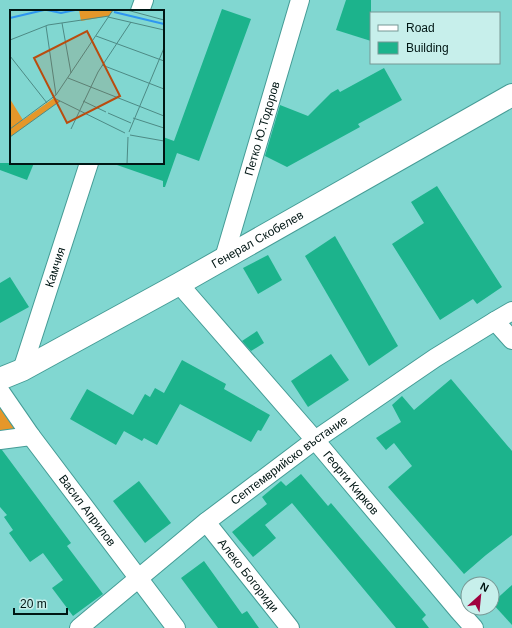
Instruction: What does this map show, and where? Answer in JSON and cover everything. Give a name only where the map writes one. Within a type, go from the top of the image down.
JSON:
[{"type":"street","points":[[140,10],[144,0]]},
{"type":"street","name":"Петко Ю.Тодоров","points":[[224,258],[300,0]]},
{"type":"street","name":"Генерал Скобелев","points":[[0,379],[22,370],[179,284],[512,95]]},
{"type":"street","name":"Камчия","points":[[22,370],[89,164]]},
{"type":"street","name":"Георги Кирков","points":[[179,284],[315,440],[474,628]]},
{"type":"street","name":"Септемврийско въстание","points":[[79,628],[206,522],[315,440],[435,358],[512,311]]},
{"type":"street","points":[[495,321],[512,340]]},
{"type":"street","name":"Васил Априлов","points":[[0,391],[31,436],[176,628]]},
{"type":"street","points":[[0,440],[31,436]]},
{"type":"street","name":"Алеко Богориди","points":[[206,522],[290,628]]},
{"type":"shaded area","points":[[0,391],[31,436],[0,440]]},
{"type":"building","points":[[346,0],[371,0],[370,41],[336,30]]},
{"type":"building","points":[[222,9],[251,19],[199,161],[177,153],[165,187],[163,187],[163,181],[117,165],[164,164],[164,137],[174,141]]},
{"type":"building","points":[[384,68],[402,100],[358,124],[360,127],[287,167],[265,156],[280,105],[308,116],[331,93],[338,89],[340,92]]},
{"type":"building","points":[[0,163],[34,164],[27,180],[0,170]]},
{"type":"building","points":[[437,186],[502,287],[477,304],[473,299],[440,320],[392,244],[424,223],[411,202]]},
{"type":"building","points":[[335,236],[398,346],[369,366],[305,256]]},
{"type":"building","points":[[268,255],[282,280],[258,294],[243,268]]},
{"type":"building","points":[[10,277],[29,307],[0,323],[0,283]]},
{"type":"building","points":[[257,331],[264,343],[251,351],[242,341]]},
{"type":"building","points":[[331,354],[349,380],[308,407],[291,381]]},
{"type":"building","points":[[182,360],[226,384],[224,389],[270,415],[261,431],[258,430],[251,442],[180,404],[157,445],[144,438],[142,441],[124,431],[116,445],[70,419],[87,389],[133,415],[145,394],[150,397],[155,388],[164,393]]},
{"type":"building","points":[[451,379],[512,451],[512,535],[464,574],[388,487],[412,466],[394,443],[386,450],[376,438],[401,422],[392,405],[402,396],[414,410]]},
{"type":"building","points":[[0,450],[2,450],[71,543],[67,546],[103,594],[73,616],[52,588],[63,580],[43,553],[30,562],[9,533],[13,530],[4,517],[7,515],[0,507]]},
{"type":"building","points":[[301,474],[328,506],[331,503],[426,615],[422,619],[429,628],[396,628],[292,503],[265,525],[276,538],[253,557],[232,532],[267,504],[262,497],[281,481],[286,486]]},
{"type":"building","points":[[139,481],[171,523],[145,543],[113,501]]},
{"type":"building","points":[[204,561],[242,614],[247,611],[259,628],[218,628],[181,578]]},
{"type":"building","points":[[512,585],[512,625],[500,612],[500,596]]}]
